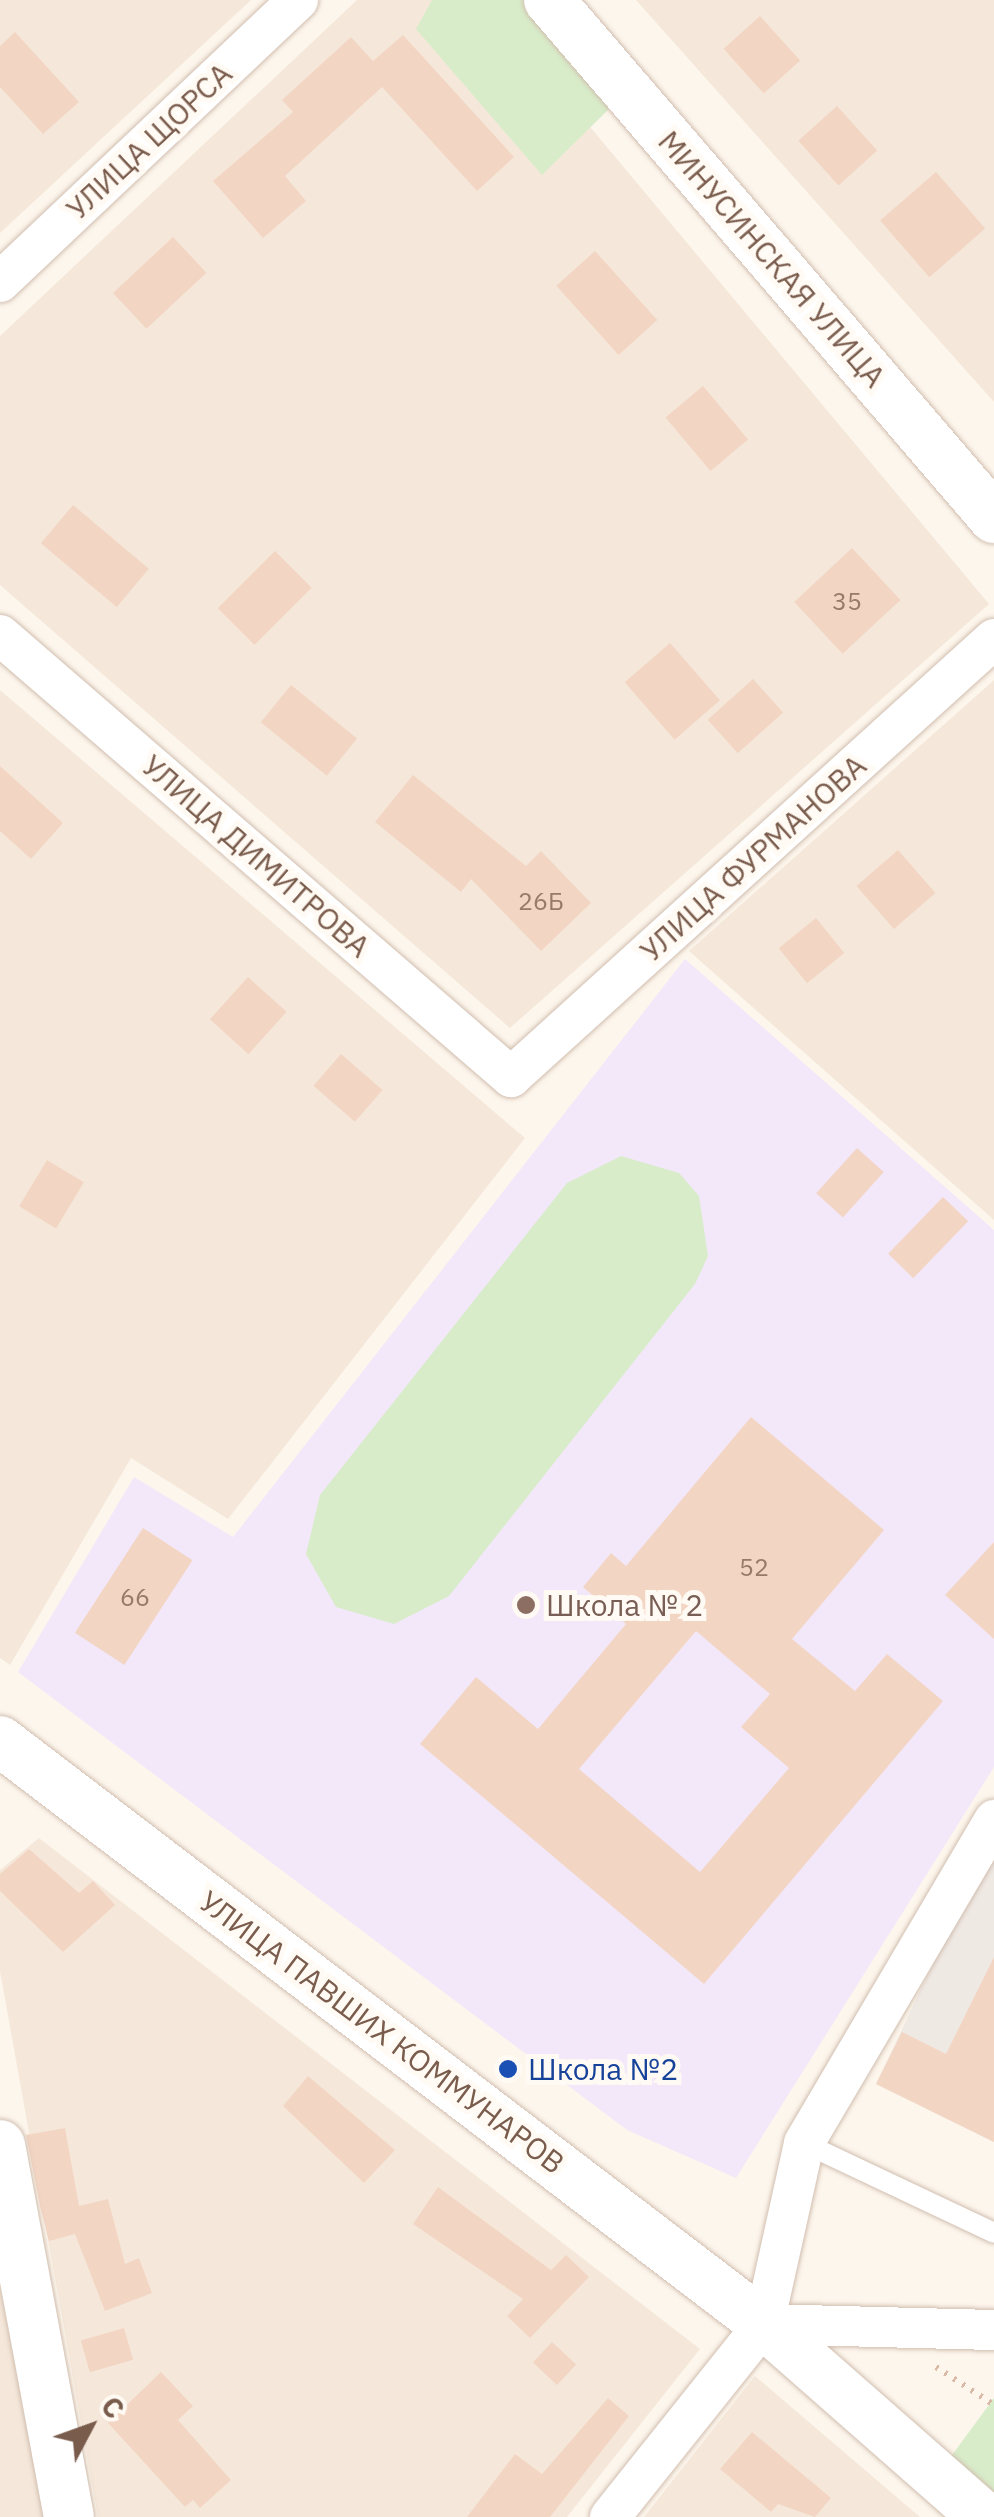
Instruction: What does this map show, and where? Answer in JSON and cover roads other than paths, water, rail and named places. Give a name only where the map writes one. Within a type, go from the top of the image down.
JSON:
[{"type":"street","name":"УЛИЦА ЩОРСА","points":[[0,282],[298,0]]},
{"type":"street","name":"МИНУСИНСКАЯ УЛИЦА","points":[[549,0],[994,518]]},
{"type":"street","name":"УЛИЦА ДИМИТРОВА","points":[[0,635],[511,1077]]},
{"type":"street","name":"УЛИЦА ФУРМАНОВА","points":[[511,1077],[994,639]]},
{"type":"street","name":"УЛИЦА ПАВШИХ КОММУНАРОВ","points":[[0,1740],[764,2324],[984,2517]]},
{"type":"street","points":[[610,2517],[764,2324],[804,2143],[994,1820]]},
{"type":"street","points":[[0,2145],[69,2517]]},
{"type":"street","points":[[764,2324],[994,2330]]},
{"type":"lane","points":[[804,2143],[994,2233]]},
{"type":"place","name":"Школа № 2","points":[[526,1605]]},
{"type":"place","name":"Школа №2","points":[[508,2069]]}]
